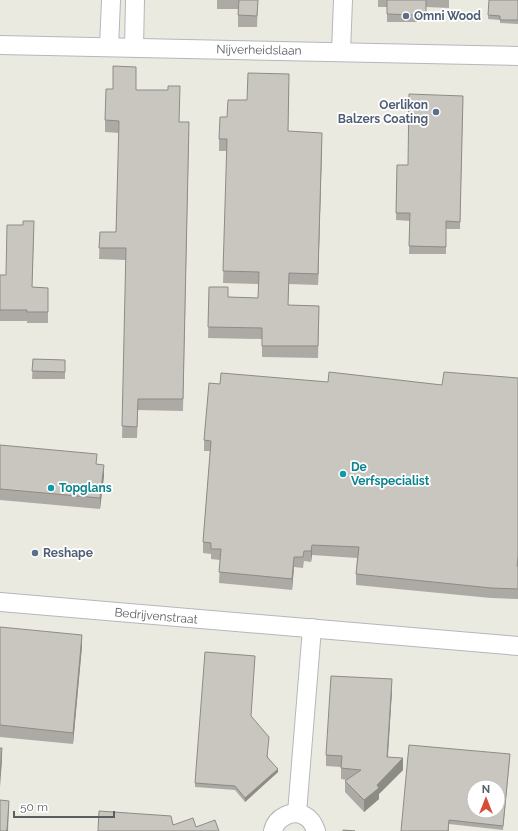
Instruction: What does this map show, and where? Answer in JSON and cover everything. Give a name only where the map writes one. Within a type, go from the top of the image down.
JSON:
[{"type":"street","points":[[109,47],[110,0]]},
{"type":"street","points":[[134,47],[135,0]]},
{"type":"street","points":[[341,52],[342,0]]},
{"type":"street","name":"Nijverheidslaan","points":[[0,45],[518,56]]},
{"type":"street","name":"Bedrijvenstraat","points":[[0,602],[518,646]]},
{"type":"street","points":[[296,813],[312,628]]},
{"type":"street","points":[[274,831],[279,820],[287,815],[296,813],[306,816],[313,823],[316,831]]},
{"type":"building","points":[[239,0],[258,0],[257,16],[238,15]]},
{"type":"building","points":[[387,0],[426,0],[426,12],[417,12],[417,15],[387,14]]},
{"type":"building","points":[[489,0],[518,0],[518,20],[500,20],[500,16],[488,15]]},
{"type":"building","points":[[113,66],[136,67],[136,90],[168,90],[168,86],[180,86],[179,122],[189,122],[183,399],[138,399],[137,427],[122,426],[126,248],[99,248],[100,232],[116,232],[119,121],[105,120],[106,89],[113,89]]},
{"type":"building","points":[[248,73],[289,74],[288,131],[322,133],[318,274],[289,273],[288,305],[319,306],[318,346],[262,346],[262,328],[208,327],[209,287],[228,287],[228,297],[258,298],[259,272],[223,271],[227,139],[219,139],[220,117],[227,117],[228,100],[247,100]]},
{"type":"building","points":[[409,94],[463,96],[460,222],[446,221],[446,247],[409,246],[410,213],[396,213],[397,165],[408,165]]},
{"type":"building","points":[[23,221],[34,221],[32,287],[48,288],[48,312],[0,310],[0,275],[6,275],[7,225],[23,225]]},
{"type":"building","points":[[33,359],[65,360],[65,372],[32,371]]},
{"type":"building","points":[[329,372],[442,385],[444,372],[518,378],[518,589],[491,588],[356,574],[359,547],[312,545],[311,551],[304,551],[303,557],[294,557],[292,579],[219,572],[221,549],[211,549],[211,543],[203,542],[211,441],[204,440],[209,383],[220,384],[221,373],[328,382]]},
{"type":"building","name":"Topglans","points":[[0,445],[97,454],[96,464],[104,465],[100,498],[0,489]]},
{"type":"building","points":[[0,627],[82,635],[73,733],[0,725]]},
{"type":"building","points":[[205,652],[255,656],[251,716],[269,737],[267,757],[278,769],[245,798],[235,786],[195,783]]},
{"type":"building","points":[[331,676],[392,679],[387,757],[403,758],[377,785],[379,788],[364,800],[345,781],[361,770],[341,768],[342,756],[326,755]]},
{"type":"building","points":[[409,745],[510,754],[506,795],[506,779],[466,779],[466,819],[504,819],[503,826],[449,820],[448,831],[401,831]]},
{"type":"building","points":[[0,748],[2,748],[0,776]]},
{"type":"building","points":[[0,800],[9,801],[6,831],[0,831]]},
{"type":"building","points":[[99,811],[171,816],[173,825],[193,818],[196,827],[215,820],[219,831],[98,831]]},
{"type":"place","name":"Omni Wood","points":[[406,16]]},
{"type":"place","name":"Oerlikon Balzers Coating","points":[[436,112]]},
{"type":"place","name":"De Verfspecialist","points":[[343,474]]},
{"type":"place","name":"Topglans","points":[[51,488]]},
{"type":"place","name":"Reshape","points":[[35,553]]}]
